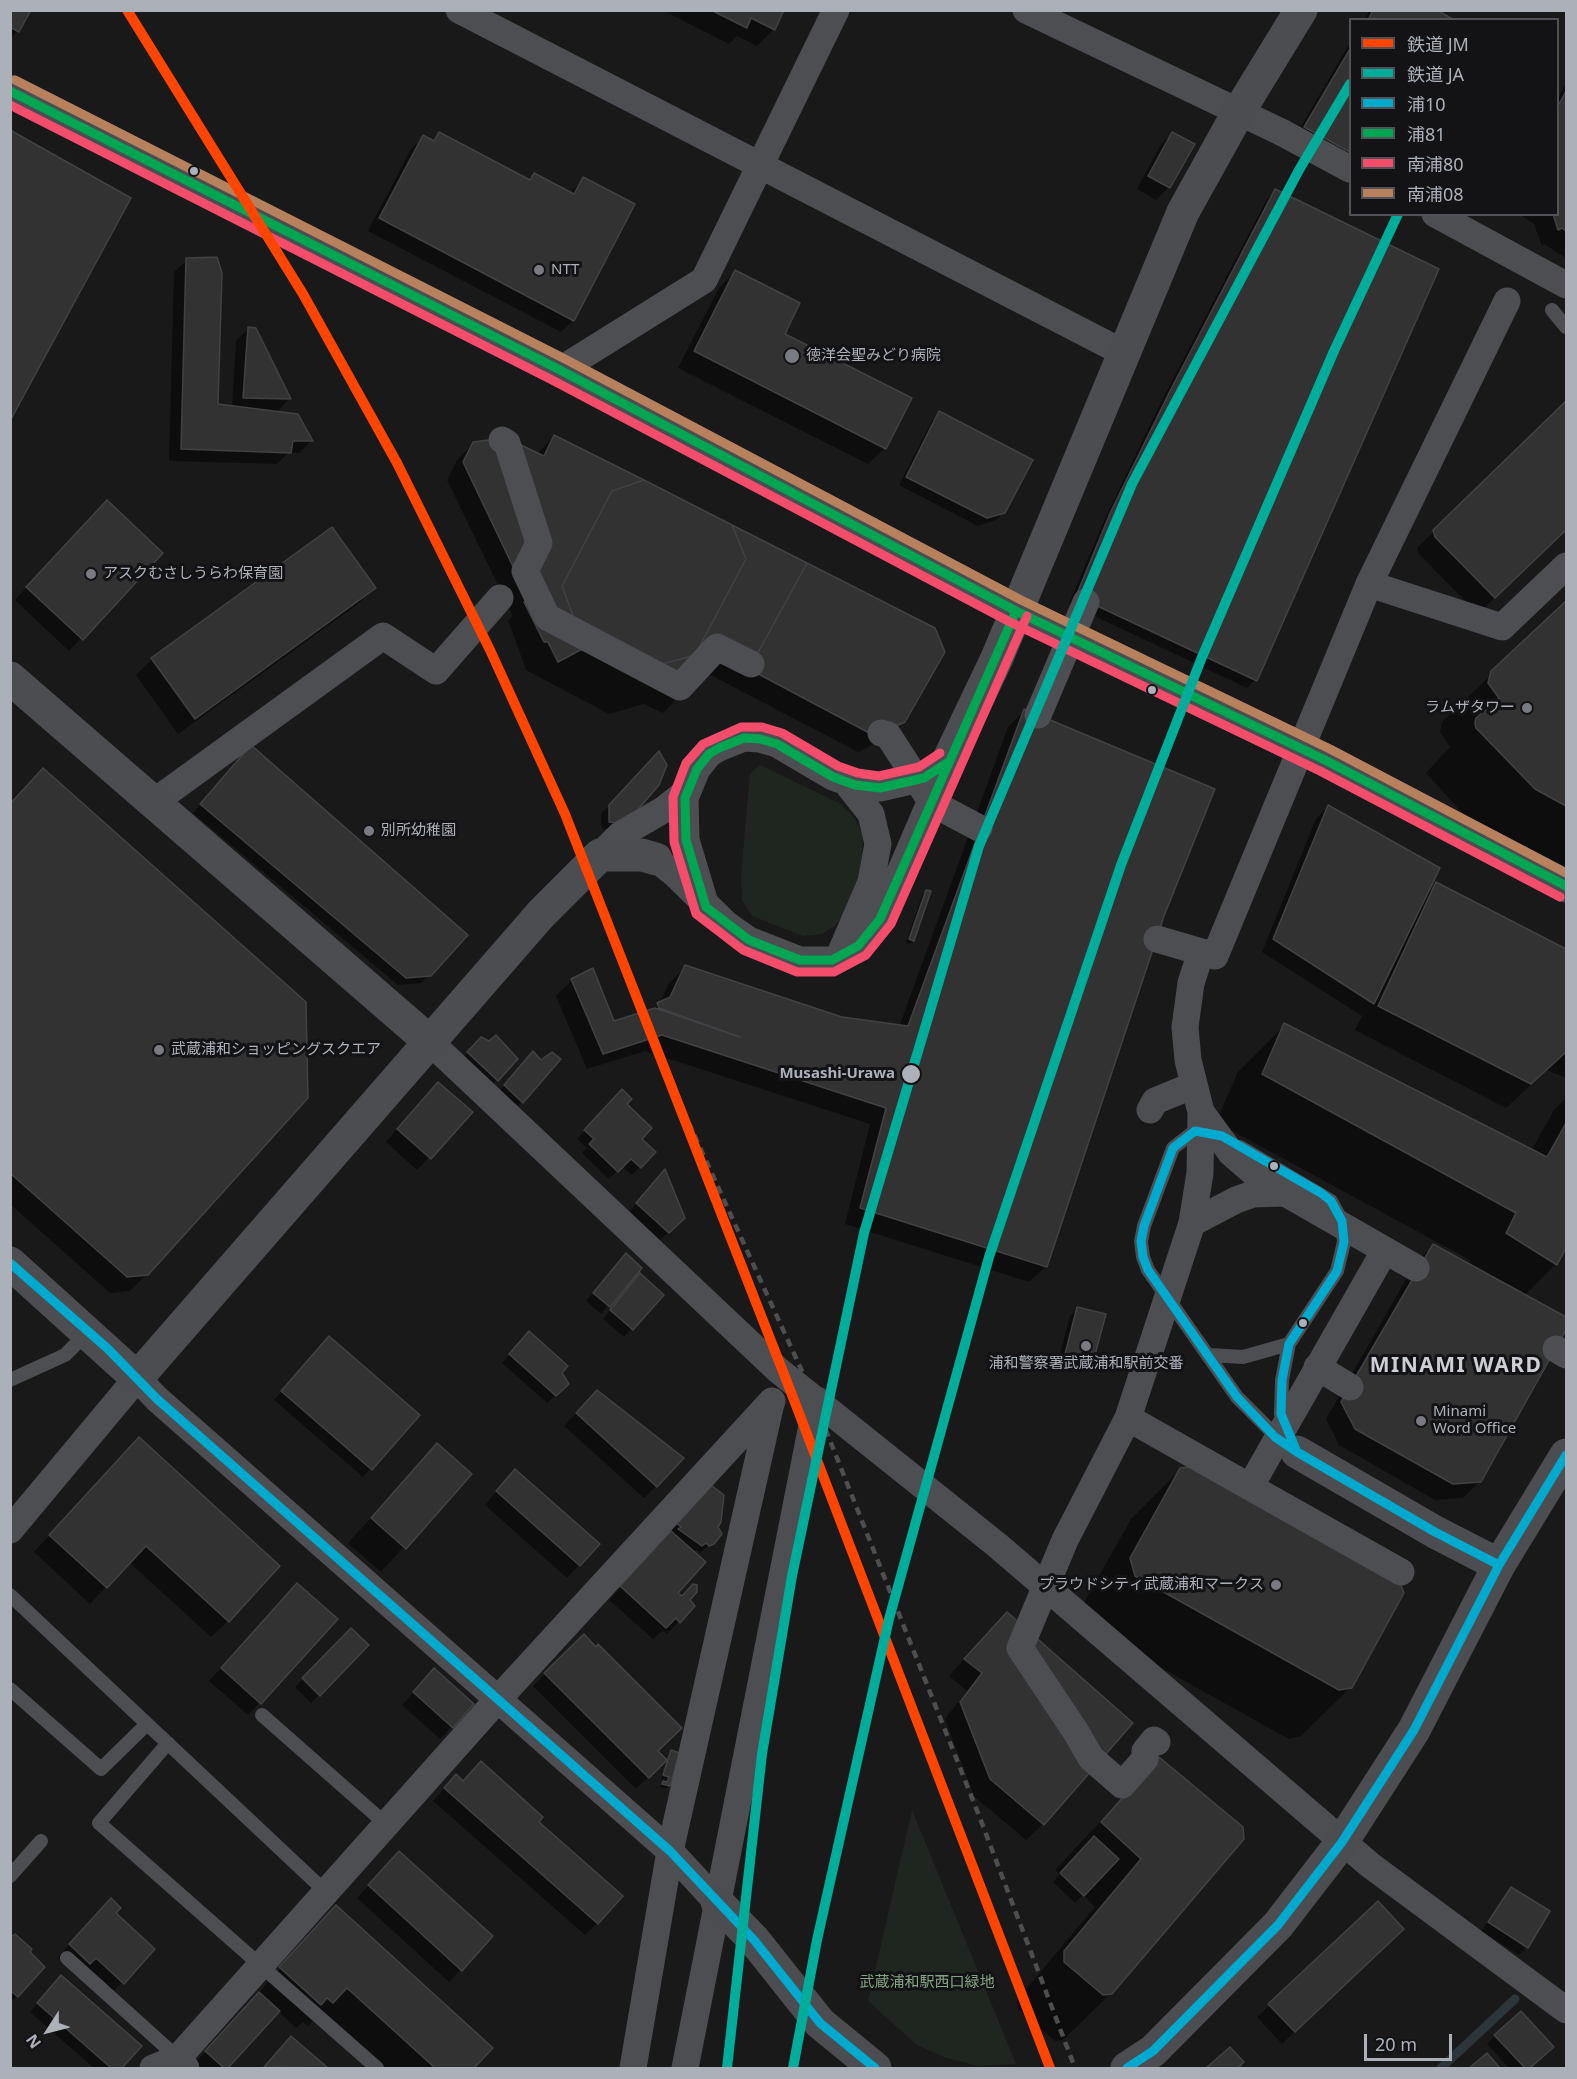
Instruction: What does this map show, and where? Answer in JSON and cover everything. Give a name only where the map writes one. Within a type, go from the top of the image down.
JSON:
[{"type":"street","points":[[459,10],[1122,352]]},
{"type":"street","points":[[560,370],[704,280],[836,10]]},
{"type":"street","points":[[1026,10],[1281,132],[1349,168]]},
{"type":"street","points":[[600,855],[642,855],[656,859],[676,875],[706,907],[741,934],[772,950],[800,960],[817,962],[837,958],[858,946],[880,919],[1016,611],[1122,352],[1183,212],[1238,113],[1301,10]]},
{"type":"street","points":[[10,91],[560,370],[1016,611],[1293,747],[1325,760],[1566,886]]},
{"type":"street","points":[[1439,216],[1566,285]]},
{"type":"street","points":[[1157,939],[1215,956],[1369,584],[1507,301]]},
{"type":"street","points":[[502,440],[507,443],[539,543],[525,571],[534,603],[547,617],[680,687],[717,647],[751,664]]},
{"type":"street","points":[[1369,584],[1502,627],[1566,566]]},
{"type":"street","points":[[154,802],[383,636],[435,671],[500,598]]},
{"type":"street","points":[[1046,712],[1086,602]]},
{"type":"street","points":[[10,678],[429,1041],[778,1370],[997,1545],[1342,1842],[1566,2010]]},
{"type":"street","points":[[706,907],[686,840],[687,791],[697,769],[709,754],[728,743],[744,738],[760,739],[777,744],[845,781],[880,788],[924,778],[947,763]]},
{"type":"street","points":[[887,743],[932,803],[979,828]]},
{"type":"street","points":[[1293,747],[1194,983],[1184,1025],[1185,1058],[1195,1096],[1231,1153],[1261,1179],[1416,1268]]},
{"type":"street","points":[[837,958],[871,882],[877,860],[878,844],[871,814],[845,781]]},
{"type":"street","points":[[10,1530],[137,1378],[541,914],[620,835],[663,810],[687,791]]},
{"type":"street","points":[[1157,1742],[1154,1740],[1145,1751],[1145,1759],[1122,1785],[1091,1758],[1077,1732],[1020,1648],[1065,1540],[1128,1418],[1192,1223],[1200,1173],[1195,1096],[1185,1027],[1191,982],[1201,952]]},
{"type":"street","points":[[1150,1110],[1155,1101],[1195,1096]]},
{"type":"street","points":[[1192,1223],[1236,1200],[1253,1194],[1284,1193]]},
{"type":"street","points":[[1250,1487],[1385,1250]]},
{"type":"street","points":[[10,1263],[88,1332],[157,1399],[670,1851],[754,1940],[820,2023],[875,2068]]},
{"type":"street","points":[[1317,1366],[1350,1387]]},
{"type":"street","points":[[633,2068],[670,1851],[778,1370]]},
{"type":"street","points":[[685,2068],[818,1400]]},
{"type":"street","points":[[153,2068],[182,2063],[261,1966],[499,1698],[771,1401]]},
{"type":"street","points":[[1128,1418],[1401,1572]]},
{"type":"street","points":[[1297,1452],[1435,1532],[1499,1565]]},
{"type":"street","points":[[1126,2068],[1153,2051],[1278,1924],[1342,1842],[1414,1730],[1499,1565],[1566,1455]]},
{"type":"lane","points":[[1552,310],[1566,327]]},
{"type":"lane","points":[[1195,1096],[1195,1106],[1204,1122],[1222,1136],[1326,1197],[1331,1201],[1342,1221],[1344,1242],[1336,1271],[1289,1344],[1282,1380],[1281,1414],[1297,1452]]},
{"type":"lane","points":[[1222,1136],[1206,1131],[1195,1131],[1173,1148],[1144,1226],[1141,1241],[1148,1270],[1236,1397],[1275,1437],[1297,1452]]},
{"type":"lane","points":[[10,1380],[65,1355],[88,1332]]},
{"type":"lane","points":[[1209,1355],[1244,1357],[1289,1344]]},
{"type":"lane","points":[[10,1595],[327,1893]]},
{"type":"lane","points":[[10,1689],[101,1769],[147,1724]]},
{"type":"lane","points":[[262,1715],[387,1825]]},
{"type":"lane","points":[[168,1743],[99,1823],[377,2068]]},
{"type":"lane","points":[[10,1876],[41,1841]]},
{"type":"lane","points":[[67,1958],[182,2063]]},
{"type":"green space","points":[[760,765],[841,804],[855,819],[863,836],[861,880],[850,908],[835,926],[821,934],[803,936],[752,916],[742,900],[741,874],[750,774]]},
{"type":"green space","name":"武蔵浦和駅西口緑地","points":[[912,1810],[1016,2064],[979,2066],[946,2058],[917,2045],[868,2001]]},
{"type":"building","points":[[10,10],[31,10],[19,32],[10,27]]},
{"type":"building","points":[[711,10],[784,10],[775,30],[751,18],[747,28]]},
{"type":"building","points":[[1373,10],[1437,10],[1451,18],[1369,18]]},
{"type":"building","points":[[1349,51],[1349,151],[1304,127]]},
{"type":"building","points":[[1566,91],[1566,231],[1562,228],[1558,230],[1554,216],[1559,216],[1559,104]]},
{"type":"building","points":[[10,130],[131,198],[10,421]]},
{"type":"building","name":"NTT","points":[[439,132],[530,180],[534,173],[574,194],[583,177],[635,204],[574,321],[379,218],[423,135],[434,141]]},
{"type":"building","points":[[1172,132],[1195,144],[1170,188],[1148,176]]},
{"type":"building","points":[[1275,189],[1439,269],[1257,681],[1076,596],[1111,511],[1170,391]]},
{"type":"building","points":[[217,257],[222,273],[218,404],[298,414],[313,441],[293,441],[291,453],[181,449],[186,258]]},
{"type":"building","points":[[735,270],[800,303],[785,334],[912,398],[886,449],[694,351]]},
{"type":"building","points":[[248,327],[256,328],[291,399],[243,398]]},
{"type":"building","points":[[1566,401],[1566,530],[1495,598],[1435,537],[1433,530]]},
{"type":"building","points":[[939,411],[1033,460],[1005,513],[987,518],[906,477]]},
{"type":"building","points":[[554,435],[644,480],[612,491],[562,586],[575,621],[659,665],[695,655],[746,559],[732,525],[807,563],[749,669],[720,655],[680,698],[584,648],[558,662],[548,642],[544,642],[524,602],[529,600],[463,462],[473,442],[488,440],[499,446],[504,437],[544,456]]},
{"type":"building","points":[[644,480],[732,525],[746,559],[695,655],[659,665],[575,621],[562,586],[612,491]]},
{"type":"building","points":[[107,500],[163,553],[83,640],[26,587]]},
{"type":"building","points":[[332,527],[376,588],[195,719],[151,658]]},
{"type":"building","points":[[807,563],[935,628],[945,652],[905,722],[875,736],[749,669]]},
{"type":"building","name":"ラムザタワー","points":[[1566,601],[1566,806],[1535,789],[1476,728],[1475,723],[1476,718],[1499,698],[1488,683],[1491,671]]},
{"type":"building","name":"Musashi-Urawa","points":[[1024,709],[1215,789],[1164,916],[1047,1267],[860,1208],[886,1108],[662,1035],[603,1054],[571,979],[593,968],[614,1021],[655,1008],[740,1037],[659,1008],[657,1003],[670,997],[685,965],[842,1017],[908,1026]]},
{"type":"building","points":[[251,745],[468,935],[431,976],[406,978],[200,804]]},
{"type":"building","points":[[659,751],[667,765],[659,785],[635,813],[616,823],[609,822],[609,805]]},
{"type":"building","name":"武蔵浦和ショッピングスクエア","points":[[43,768],[306,1002],[308,1098],[148,1275],[127,1277],[10,1173],[10,804]]},
{"type":"building","points":[[1328,805],[1440,868],[1374,1004],[1273,939]]},
{"type":"building","points":[[1436,882],[1566,949],[1566,1052],[1531,1084],[1378,1006]]},
{"type":"building","points":[[926,890],[931,891],[914,941],[909,939]]},
{"type":"building","points":[[1284,1023],[1547,1157],[1566,1123],[1566,1248],[1557,1265],[1506,1233],[1516,1213],[1262,1074]]},
{"type":"building","points":[[496,1035],[518,1059],[498,1081],[467,1052],[481,1037],[489,1041]]},
{"type":"building","points":[[533,1051],[541,1060],[552,1052],[561,1059],[523,1103],[504,1085]]},
{"type":"building","points":[[438,1082],[473,1112],[431,1159],[397,1129]]},
{"type":"building","points":[[622,1089],[632,1099],[627,1104],[652,1128],[642,1139],[656,1152],[641,1168],[631,1159],[618,1172],[589,1144],[594,1139],[584,1130]]},
{"type":"building","points":[[665,1169],[685,1218],[669,1233],[636,1203]]},
{"type":"building","points":[[1433,1244],[1566,1317],[1566,1330],[1481,1482],[1453,1484],[1355,1429],[1341,1402]]},
{"type":"building","points":[[626,1253],[642,1268],[610,1307],[593,1293]]},
{"type":"building","points":[[640,1273],[664,1295],[633,1330],[610,1310]]},
{"type":"building","points":[[1077,1307],[1106,1314],[1093,1362],[1065,1354]]},
{"type":"building","points":[[529,1331],[568,1366],[562,1373],[569,1384],[556,1396],[509,1354]]},
{"type":"building","points":[[329,1336],[420,1415],[372,1470],[281,1391]]},
{"type":"building","points":[[597,1390],[684,1458],[657,1487],[576,1413]]},
{"type":"building","points":[[139,1437],[280,1566],[229,1622],[146,1546],[107,1588],[49,1535]]},
{"type":"building","points":[[437,1443],[472,1474],[406,1549],[371,1518]]},
{"type":"building","name":"プラウドシティ武蔵浦和マークス","points":[[1196,1466],[1398,1578],[1404,1593],[1352,1688],[1339,1690],[1135,1576],[1130,1558],[1180,1468]]},
{"type":"building","points":[[515,1469],[600,1544],[580,1566],[496,1491]]},
{"type":"building","points":[[707,1482],[724,1495],[721,1522],[718,1527],[722,1534],[714,1544],[709,1546],[706,1543],[702,1546],[678,1529],[681,1527],[675,1522]]},
{"type":"building","points":[[671,1531],[706,1562],[678,1593],[682,1596],[693,1584],[697,1585],[697,1592],[690,1600],[695,1606],[680,1623],[676,1618],[666,1628],[620,1586]]},
{"type":"building","points":[[297,1583],[338,1619],[261,1704],[221,1668]]},
{"type":"building","points":[[1007,1612],[1133,1723],[1044,1825],[990,1779],[960,1702],[982,1673],[964,1659]]},
{"type":"building","points":[[351,1628],[369,1645],[320,1696],[302,1678]]},
{"type":"building","points":[[584,1634],[596,1647],[598,1644],[682,1728],[658,1751],[667,1760],[649,1778],[544,1673]]},
{"type":"building","points":[[434,1668],[474,1704],[453,1728],[413,1692]]},
{"type":"building","points":[[671,1750],[680,1753],[670,1786],[662,1784],[663,1781],[667,1782],[669,1777],[663,1775]]},
{"type":"building","points":[[1159,1757],[1243,1827],[1244,1839],[1112,1994],[1103,1995],[1064,1962],[1064,1951],[1141,1859],[1101,1822]]},
{"type":"building","points":[[481,1761],[543,1817],[539,1822],[623,1896],[598,1924],[444,1788],[456,1774],[463,1781]]},
{"type":"building","points":[[1094,1836],[1119,1859],[1084,1896],[1060,1873]]},
{"type":"building","points":[[399,1851],[493,1936],[462,1971],[368,1885]]},
{"type":"building","points":[[1511,1887],[1550,1911],[1528,1948],[1488,1922]]},
{"type":"building","points":[[111,1898],[121,1908],[116,1913],[155,1949],[124,1984],[96,1958],[90,1964],[69,1944]]},
{"type":"building","points":[[1378,1901],[1404,1929],[1295,2032],[1268,2004]]},
{"type":"building","points":[[336,1905],[493,2048],[474,2068],[435,2068],[347,1988],[333,2003],[327,1998],[321,2005],[279,1967]]},
{"type":"building","points":[[10,1934],[13,1936],[15,1934],[32,1949],[30,1952],[45,1967],[18,1997],[10,1990]]},
{"type":"building","points":[[61,1975],[142,2046],[122,2068],[111,2068],[37,2003]]},
{"type":"building","points":[[259,1992],[280,2011],[228,2068],[224,2068],[205,2051]]},
{"type":"building","points":[[1521,2011],[1554,2047],[1530,2068],[1525,2068],[1494,2035]]},
{"type":"building","points":[[291,2036],[328,2068],[264,2067]]},
{"type":"building","points":[[1230,2047],[1244,2062],[1238,2068],[1206,2068]]},
{"type":"building","points":[[1487,2053],[1500,2068],[1469,2068]]},
{"type":"waterway","points":[[1441,2068],[1515,1999]]},
{"type":"railway","points":[[677,1097],[806,1380],[978,1813],[1075,2068]]},
{"type":"rail line","name":"JM","points":[[127,10],[303,294],[397,463],[490,650],[565,814],[789,1387],[1050,2068]]},
{"type":"rail line","name":"JA","points":[[727,2068],[762,1754],[792,1576],[864,1233],[979,846],[1132,484],[1299,170],[1349,86]]},
{"type":"rail line","name":"JA","points":[[793,2068],[817,1940],[889,1619],[989,1257],[1121,865],[1202,657],[1334,351],[1397,216]]},
{"type":"transit line","name":"南浦08","points":[[15,80],[565,359],[1021,600],[1330,749],[1566,873]]},
{"type":"transit line","name":"浦81","points":[[10,91],[560,370],[1016,611],[1325,760],[1566,886]]},
{"type":"transit line","name":"南浦80","points":[[10,105],[554,381],[1010,622],[1320,771],[1560,897]]},
{"type":"transit line","name":"浦81","points":[[947,763],[924,778],[880,788],[855,785],[833,777],[777,744],[760,739],[744,738],[719,748],[709,754],[697,769],[685,798],[686,840],[706,907],[749,940],[800,960],[832,960],[858,946],[880,919],[1016,611]]},
{"type":"transit line","name":"南浦80","points":[[940,753],[919,767],[879,776],[858,773],[838,766],[782,733],[762,727],[741,727],[703,744],[686,763],[673,797],[674,842],[696,914],[743,950],[797,972],[834,972],[866,955],[891,924],[1027,616]]},
{"type":"transit line","name":"浦10","points":[[1195,1131],[1222,1136],[1321,1193],[1331,1201],[1342,1221],[1344,1242],[1337,1271],[1289,1344],[1282,1380],[1281,1414],[1297,1452],[1275,1437],[1237,1397],[1148,1270],[1143,1257],[1141,1241],[1144,1226],[1173,1148],[1195,1131]]},
{"type":"transit line","name":"浦10","points":[[10,1263],[107,1348],[157,1399],[670,1851],[754,1940],[820,2023],[875,2068]]},
{"type":"transit line","name":"浦10","points":[[1297,1452],[1435,1532],[1499,1565]]},
{"type":"transit line","name":"浦10","points":[[1127,2068],[1153,2051],[1278,1925],[1342,1842],[1414,1730],[1499,1565],[1566,1455]]},
{"type":"place","name":"NTT","points":[[539,270]]},
{"type":"place","name":"徳洋会聖みどり病院","points":[[792,356]]},
{"type":"place","name":"アスクむさしうらわ保育園","points":[[91,574]]},
{"type":"place","name":"ラムザタワー","points":[[1527,708]]},
{"type":"place","name":"別所幼稚園","points":[[369,831]]},
{"type":"place","name":"武蔵浦和ショッピングスクエア","points":[[159,1050]]},
{"type":"place","name":"Musashi-Urawa","points":[[911,1074]]},
{"type":"place","name":"浦和警察署武蔵浦和駅前交番","points":[[1086,1346]]},
{"type":"place","name":"Minami Word Office","points":[[1421,1421]]},
{"type":"place","name":"プラウドシティ武蔵浦和マークス","points":[[1276,1585]]},
{"type":"district","name":"MINAMI WARD","points":[[1456,1366]]}]
